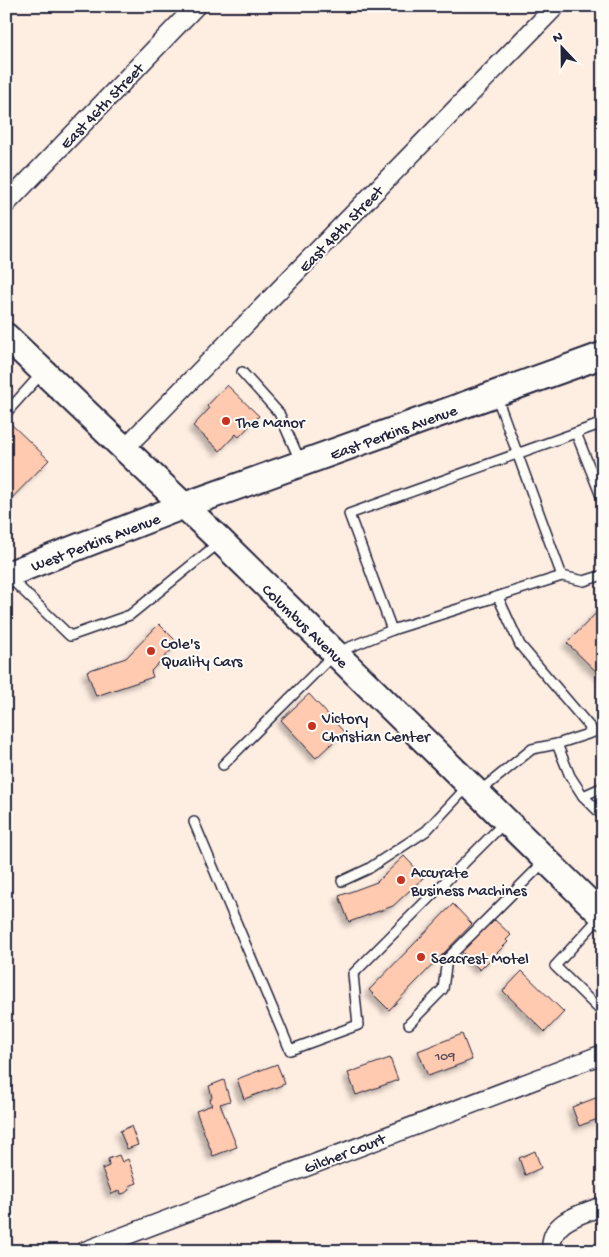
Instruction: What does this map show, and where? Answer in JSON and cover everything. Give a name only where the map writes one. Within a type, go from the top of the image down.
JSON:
[{"type":"main road","name":"Columbus Avenue","points":[[6,336],[221,541],[602,916]]},
{"type":"main road","name":"East Perkins Avenue","points":[[183,506],[603,356]]},
{"type":"main road","name":"West Perkins Avenue","points":[[7,575],[183,506]]},
{"type":"street","name":"East 46th Street","points":[[6,204],[196,6]]},
{"type":"street","name":"East 48th Street","points":[[124,449],[556,6]]},
{"type":"street","name":"Gilcher Court","points":[[85,1251],[603,1054]]},
{"type":"street","points":[[553,1242],[561,1224],[603,1206]]},
{"type":"lane","points":[[6,413],[44,371]]},
{"type":"lane","points":[[242,372],[279,413],[302,464]]},
{"type":"lane","points":[[495,394],[562,576]]},
{"type":"lane","points":[[392,630],[349,514],[603,423]]},
{"type":"lane","points":[[576,433],[603,501]]},
{"type":"lane","points":[[7,575],[70,636],[130,615],[221,541]]},
{"type":"lane","points":[[223,765],[335,653],[392,630],[562,576],[584,581],[603,575]]},
{"type":"lane","points":[[342,881],[368,869],[426,831],[473,789],[532,749],[557,744],[599,731],[520,645],[498,596]]},
{"type":"lane","points":[[557,744],[570,776],[583,796],[603,816]]},
{"type":"lane","points":[[583,796],[603,787]]},
{"type":"lane","points":[[194,822],[290,1050],[358,1025],[353,974],[506,821]]},
{"type":"lane","points":[[409,1024],[443,990],[447,959],[546,860]]},
{"type":"lane","points":[[602,916],[555,966],[603,1013]]},
{"type":"building","name":"The Manor","points":[[227,385],[259,416],[239,437],[236,434],[220,451],[193,426],[209,409],[207,406]]},
{"type":"building","points":[[11,424],[49,460],[6,504],[6,430]]},
{"type":"building","points":[[603,606],[603,678],[567,643]]},
{"type":"building","points":[[159,624],[178,643],[151,671],[153,677],[96,696],[87,671],[126,658]]},
{"type":"building","name":"Victory Christian Center","points":[[309,694],[344,732],[316,758],[281,720]]},
{"type":"building","points":[[404,856],[424,877],[393,906],[349,922],[339,896],[377,882]]},
{"type":"building","name":"Seacrest Motel","points":[[453,904],[472,924],[389,1010],[369,990]]},
{"type":"building","points":[[495,920],[511,935],[506,940],[508,942],[480,970],[461,951],[488,923],[490,925]]},
{"type":"building","points":[[522,971],[564,1012],[545,1032],[503,991]]},
{"type":"building","points":[[462,1034],[472,1060],[428,1076],[418,1051]]},
{"type":"building","points":[[390,1058],[398,1080],[356,1095],[348,1073]]},
{"type":"building","points":[[277,1064],[285,1084],[244,1099],[237,1079]]},
{"type":"building","points":[[224,1080],[230,1101],[220,1104],[237,1147],[213,1156],[196,1111],[212,1105],[209,1086]]},
{"type":"building","points":[[601,1096],[603,1117],[579,1126],[572,1107]]},
{"type":"building","points":[[131,1126],[138,1145],[127,1149],[120,1131]]},
{"type":"building","points":[[535,1151],[541,1168],[525,1175],[519,1158]]},
{"type":"building","points":[[119,1155],[122,1162],[128,1159],[137,1183],[129,1186],[130,1189],[125,1193],[121,1194],[120,1190],[112,1194],[102,1169],[109,1166],[108,1159]]},
{"type":"place","name":"The Manor","points":[[226,421]]},
{"type":"place","name":"Cole's Quality Cars","points":[[151,651]]},
{"type":"place","name":"Victory Christian Center","points":[[312,726]]},
{"type":"place","name":"Accurate Business Machines","points":[[401,880]]},
{"type":"place","name":"Seacrest Motel","points":[[421,957]]}]
